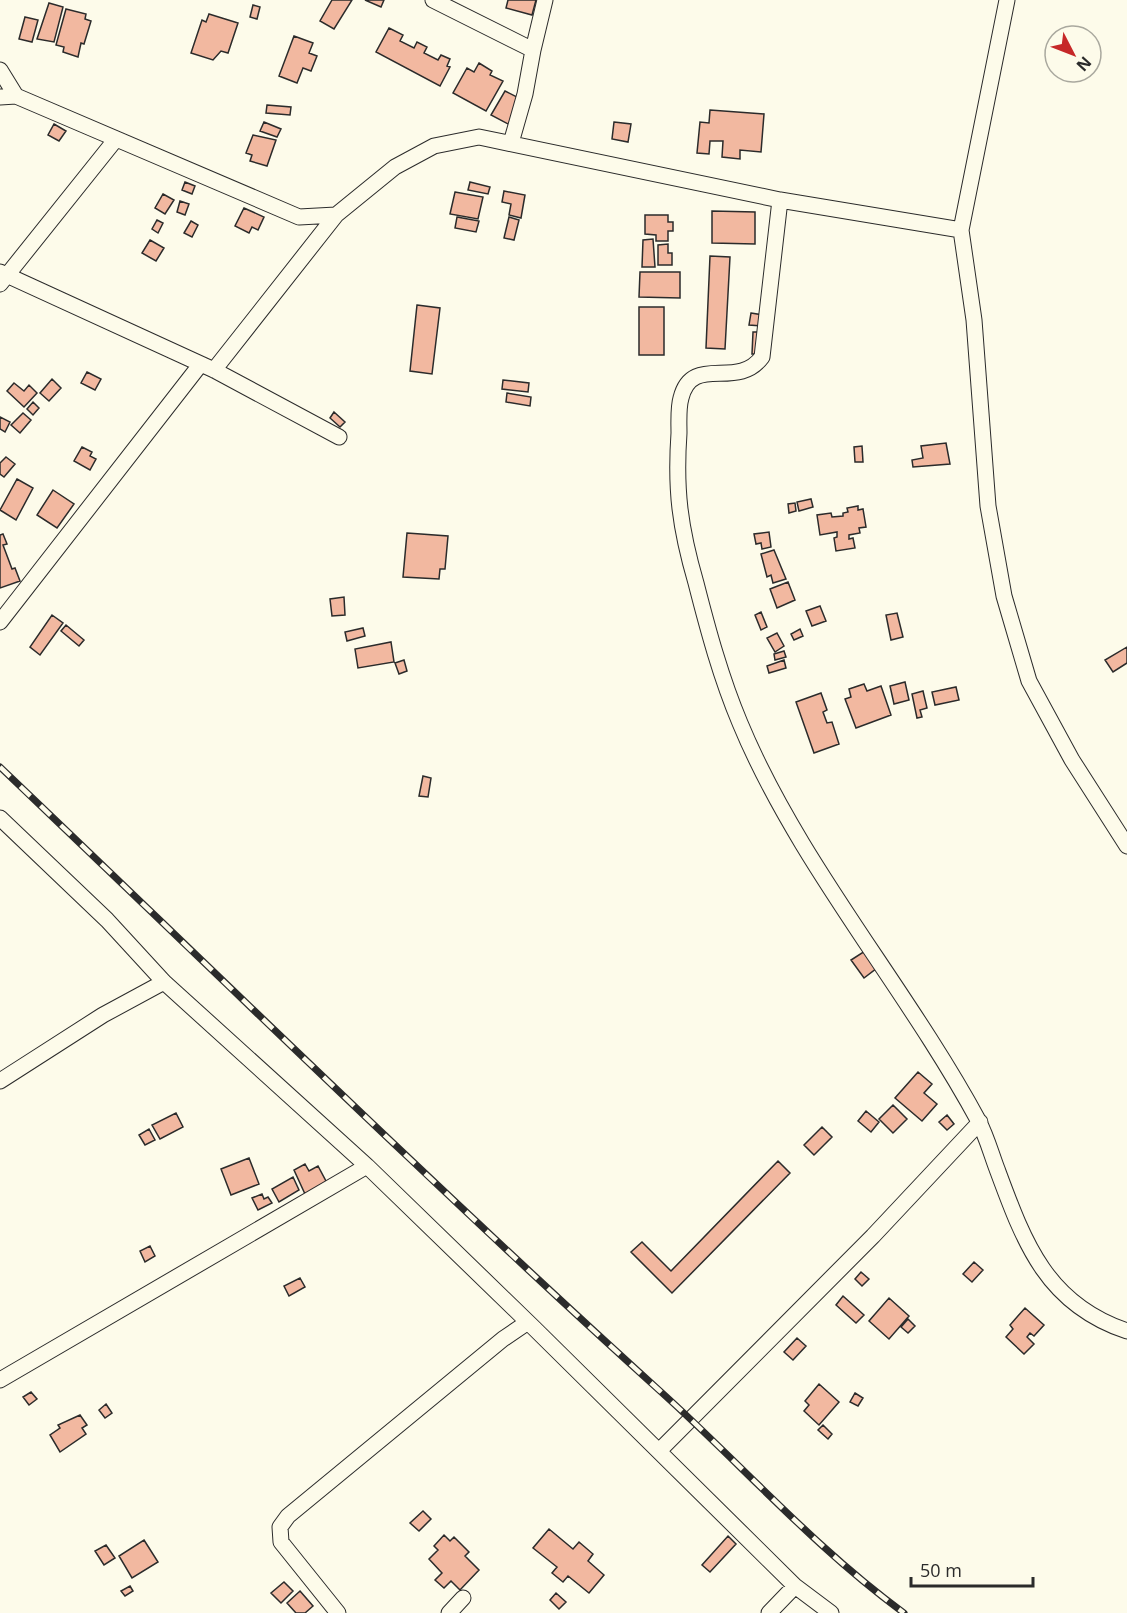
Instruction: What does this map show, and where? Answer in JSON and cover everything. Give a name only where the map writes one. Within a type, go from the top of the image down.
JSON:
[{"type":"street","points":[[433,0],[533,50]]},
{"type":"street","points":[[511,143],[525,94],[545,0]]},
{"type":"street","points":[[1006,0],[961,230],[974,320],[988,506],[1004,596],[1029,681],[1072,760],[1127,846]]},
{"type":"street","points":[[0,70],[16,96]]},
{"type":"street","points":[[0,97],[16,96],[299,217],[336,215]]},
{"type":"street","points":[[0,622],[207,368],[336,215],[395,167],[434,146],[479,137],[780,200],[961,230]]},
{"type":"street","points":[[116,140],[2,277],[207,368],[339,437]]},
{"type":"street","points":[[780,200],[762,357],[757,364],[739,374],[703,373],[694,377],[681,397],[676,477],[681,531],[711,640],[740,723],[818,867],[980,1122],[1022,1238],[1043,1271],[1064,1294],[1100,1321],[1127,1331]]},
{"type":"street","points":[[0,818],[107,920],[164,982],[367,1166],[795,1586],[831,1613]]},
{"type":"street","points":[[0,1081],[103,1015],[164,982]]},
{"type":"street","points":[[659,1451],[873,1236],[980,1122]]},
{"type":"street","points":[[0,1380],[367,1166]]},
{"type":"street","points":[[339,1613],[281,1542],[280,1527],[306,1501],[528,1322]]},
{"type":"street","points":[[770,1613],[795,1586]]},
{"type":"street","points":[[448,1613],[463,1598]]},
{"type":"building","points":[[332,0],[352,0],[334,29],[320,21]]},
{"type":"building","points":[[365,0],[384,0],[381,7]]},
{"type":"building","points":[[508,0],[536,0],[532,15],[506,8]]},
{"type":"building","points":[[49,3],[63,7],[54,42],[37,39]]},
{"type":"building","points":[[253,5],[260,7],[257,19],[250,17]]},
{"type":"building","points":[[66,9],[86,14],[85,19],[91,21],[84,44],[81,43],[78,57],[63,52],[64,47],[56,45]]},
{"type":"building","points":[[209,14],[238,23],[228,53],[221,51],[213,60],[191,53],[202,20],[206,22]]},
{"type":"building","points":[[25,17],[38,20],[32,42],[19,39]]},
{"type":"building","points":[[389,28],[403,35],[400,41],[414,48],[417,42],[427,47],[424,53],[438,60],[441,55],[450,59],[447,66],[450,67],[440,86],[376,52]]},
{"type":"building","points":[[294,36],[313,43],[309,53],[317,56],[311,71],[303,68],[297,83],[279,76]]},
{"type":"building","points":[[479,63],[492,71],[490,75],[503,81],[486,111],[453,93],[467,68],[474,72]]},
{"type":"building","points":[[505,91],[521,99],[510,125],[491,115]]},
{"type":"building","points":[[267,105],[291,107],[290,115],[266,113]]},
{"type":"building","points":[[710,110],[764,114],[761,152],[740,150],[740,159],[722,157],[723,141],[710,141],[709,154],[697,153],[700,122],[709,123]]},
{"type":"building","points":[[264,122],[281,129],[277,137],[260,131]]},
{"type":"building","points":[[614,122],[631,124],[628,142],[612,139]]},
{"type":"building","points":[[54,124],[66,131],[59,141],[48,135]]},
{"type":"building","points":[[253,135],[276,140],[267,166],[250,161],[252,155],[246,153]]},
{"type":"building","points":[[185,182],[195,186],[192,194],[182,190]]},
{"type":"building","points":[[470,182],[490,187],[488,194],[468,190]]},
{"type":"building","points":[[504,191],[525,195],[521,218],[509,215],[511,204],[502,202]]},
{"type":"building","points":[[455,192],[483,197],[478,219],[450,214]]},
{"type":"building","points":[[163,194],[174,200],[165,214],[155,208]]},
{"type":"building","points":[[180,201],[189,204],[185,215],[177,212]]},
{"type":"building","points":[[244,208],[264,217],[258,230],[252,227],[249,233],[235,226]]},
{"type":"building","points":[[712,211],[755,212],[755,244],[712,243]]},
{"type":"building","points":[[645,215],[668,215],[668,222],[673,222],[673,231],[668,231],[668,241],[656,241],[656,235],[645,234]]},
{"type":"building","points":[[457,217],[479,221],[476,232],[455,228]]},
{"type":"building","points":[[509,217],[519,220],[514,240],[504,238]]},
{"type":"building","points":[[157,220],[163,223],[158,233],[152,229]]},
{"type":"building","points":[[191,221],[198,225],[192,237],[184,233]]},
{"type":"building","points":[[653,239],[655,267],[642,267],[643,240]]},
{"type":"building","points":[[150,240],[164,248],[156,261],[142,253]]},
{"type":"building","points":[[668,244],[668,253],[672,253],[672,265],[658,265],[658,245]]},
{"type":"building","points":[[710,256],[730,257],[725,349],[706,348]]},
{"type":"building","points":[[640,272],[680,272],[680,298],[639,297]]},
{"type":"building","points":[[417,305],[440,308],[432,374],[410,371]]},
{"type":"building","points":[[639,307],[664,307],[664,355],[639,355]]},
{"type":"building","points":[[751,313],[763,315],[762,326],[749,325]]},
{"type":"building","points":[[753,332],[762,332],[760,354],[752,354]]},
{"type":"building","points":[[87,372],[101,379],[95,390],[81,383]]},
{"type":"building","points":[[52,379],[61,388],[49,401],[40,393]]},
{"type":"building","points":[[503,380],[529,383],[528,392],[502,389]]},
{"type":"building","points":[[14,383],[24,391],[29,385],[37,393],[24,407],[7,391]]},
{"type":"building","points":[[507,393],[531,397],[530,406],[506,402]]},
{"type":"building","points":[[33,402],[39,408],[33,415],[27,409]]},
{"type":"building","points":[[334,412],[345,422],[340,427],[330,418]]},
{"type":"building","points":[[23,413],[31,420],[20,433],[11,425]]},
{"type":"building","points":[[0,417],[10,422],[5,432],[0,429]]},
{"type":"building","points":[[946,443],[950,464],[913,467],[912,460],[923,458],[921,446]]},
{"type":"building","points":[[862,446],[863,462],[855,462],[854,447]]},
{"type":"building","points":[[82,447],[92,452],[90,456],[96,459],[90,470],[74,461]]},
{"type":"building","points":[[6,457],[15,464],[4,477],[0,474],[0,463]]},
{"type":"building","points":[[17,479],[33,488],[16,520],[0,510]]},
{"type":"building","points":[[53,490],[74,504],[57,528],[37,515]]},
{"type":"building","points":[[811,499],[813,507],[799,511],[797,502]]},
{"type":"building","points":[[795,503],[796,511],[789,513],[788,504]]},
{"type":"building","points":[[858,506],[858,510],[863,509],[866,527],[859,528],[860,533],[849,535],[849,539],[853,538],[855,548],[836,551],[834,538],[837,537],[837,532],[820,535],[817,515],[831,513],[832,517],[843,516],[843,513],[848,512],[847,508]]},
{"type":"building","points":[[769,532],[771,547],[762,549],[761,543],[756,544],[754,534]]},
{"type":"building","points":[[407,533],[448,536],[445,569],[440,569],[439,579],[403,577]]},
{"type":"building","points":[[3,534],[7,544],[3,545],[12,569],[15,568],[20,581],[0,588],[0,535]]},
{"type":"building","points":[[774,550],[786,579],[773,583],[771,575],[767,577],[761,554]]},
{"type":"building","points":[[788,582],[795,600],[777,608],[770,589]]},
{"type":"building","points":[[344,597],[345,615],[332,616],[330,599]]},
{"type":"building","points":[[820,606],[826,621],[812,626],[806,611]]},
{"type":"building","points":[[761,612],[767,627],[761,630],[755,615]]},
{"type":"building","points":[[897,613],[903,637],[891,640],[886,615]]},
{"type":"building","points":[[52,615],[63,623],[40,655],[30,647]]},
{"type":"building","points":[[66,625],[84,640],[79,646],[61,631]]},
{"type":"building","points":[[363,628],[365,636],[347,641],[345,632]]},
{"type":"building","points":[[800,629],[803,636],[794,640],[791,634]]},
{"type":"building","points":[[777,633],[784,646],[775,652],[767,638]]},
{"type":"building","points":[[391,642],[394,662],[358,668],[355,649]]},
{"type":"building","points":[[1127,647],[1127,663],[1113,672],[1105,660]]},
{"type":"building","points":[[784,651],[786,657],[775,660],[774,654]]},
{"type":"building","points":[[404,660],[407,671],[399,674],[395,663]]},
{"type":"building","points":[[784,660],[786,668],[769,673],[767,666]]},
{"type":"building","points":[[905,682],[909,700],[894,704],[890,686]]},
{"type":"building","points":[[864,684],[867,691],[881,686],[891,715],[856,728],[845,699],[851,697],[849,689]]},
{"type":"building","points":[[956,687],[959,700],[935,705],[932,692]]},
{"type":"building","points":[[923,691],[927,708],[920,710],[922,717],[917,718],[912,694]]},
{"type":"building","points":[[821,693],[827,710],[823,712],[827,723],[832,722],[839,744],[814,753],[796,702]]},
{"type":"building","points":[[423,776],[431,778],[428,797],[419,796]]},
{"type":"building","points":[[865,951],[877,968],[864,978],[851,960]]},
{"type":"building","points":[[918,1072],[932,1084],[924,1093],[937,1104],[922,1121],[895,1098]]},
{"type":"building","points":[[893,1105],[907,1119],[893,1133],[879,1119]]},
{"type":"building","points":[[866,1111],[879,1122],[871,1132],[858,1121]]},
{"type":"building","points":[[176,1113],[183,1127],[160,1139],[152,1125]]},
{"type":"building","points":[[947,1115],[954,1124],[947,1130],[939,1122]]},
{"type":"building","points":[[822,1127],[832,1137],[814,1155],[804,1145]]},
{"type":"building","points":[[149,1129],[155,1140],[145,1145],[139,1135]]},
{"type":"building","points":[[249,1158],[259,1184],[231,1195],[221,1169]]},
{"type":"building","points":[[778,1161],[790,1173],[672,1293],[631,1252],[642,1242],[671,1271]]},
{"type":"building","points":[[305,1164],[309,1171],[318,1166],[327,1183],[305,1194],[294,1170]]},
{"type":"building","points":[[293,1177],[299,1190],[279,1202],[272,1189]]},
{"type":"building","points":[[262,1194],[264,1199],[268,1197],[272,1203],[258,1210],[252,1198]]},
{"type":"building","points":[[150,1246],[155,1256],[145,1262],[140,1251]]},
{"type":"building","points":[[974,1262],[983,1270],[972,1282],[963,1274]]},
{"type":"building","points":[[861,1272],[869,1279],[862,1286],[855,1279]]},
{"type":"building","points":[[300,1278],[305,1287],[289,1296],[284,1286]]},
{"type":"building","points":[[843,1296],[864,1315],[856,1323],[836,1305]]},
{"type":"building","points":[[889,1298],[909,1316],[889,1339],[869,1321]]},
{"type":"building","points":[[1025,1308],[1044,1325],[1034,1336],[1030,1333],[1027,1337],[1034,1344],[1024,1354],[1006,1337],[1013,1329],[1010,1325]]},
{"type":"building","points":[[908,1319],[915,1326],[908,1333],[901,1327]]},
{"type":"building","points":[[797,1338],[806,1346],[793,1360],[784,1352]]},
{"type":"building","points":[[819,1384],[839,1402],[819,1425],[804,1411],[809,1405],[805,1401]]},
{"type":"building","points":[[31,1392],[37,1399],[29,1405],[23,1397]]},
{"type":"building","points":[[855,1393],[863,1398],[858,1406],[850,1402]]},
{"type":"building","points":[[106,1404],[112,1413],[105,1418],[99,1410]]},
{"type":"building","points":[[80,1415],[87,1425],[82,1428],[86,1434],[60,1452],[50,1435],[60,1428],[58,1425]]},
{"type":"building","points":[[823,1425],[832,1434],[828,1439],[818,1430]]},
{"type":"building","points":[[423,1511],[431,1519],[419,1531],[410,1523]]},
{"type":"building","points":[[549,1529],[573,1549],[579,1542],[593,1554],[588,1561],[604,1575],[589,1593],[568,1576],[563,1582],[552,1573],[557,1567],[533,1548]]},
{"type":"building","points":[[444,1535],[450,1541],[454,1537],[469,1552],[465,1556],[479,1570],[460,1590],[451,1581],[444,1588],[435,1580],[442,1573],[429,1559],[438,1550],[434,1546]]},
{"type":"building","points":[[728,1536],[736,1544],[710,1572],[702,1565]]},
{"type":"building","points":[[144,1540],[158,1562],[132,1578],[119,1556]]},
{"type":"building","points":[[106,1545],[115,1558],[104,1565],[95,1551]]},
{"type":"building","points":[[284,1582],[293,1591],[281,1603],[271,1593]]},
{"type":"building","points":[[130,1586],[133,1591],[125,1596],[121,1591]]},
{"type":"building","points":[[300,1591],[313,1606],[305,1613],[296,1613],[287,1603]]},
{"type":"building","points":[[556,1593],[566,1602],[559,1609],[550,1600]]},
{"type":"railway","points":[[0,767],[410,1159],[690,1419],[809,1534],[871,1588],[904,1613]]}]
